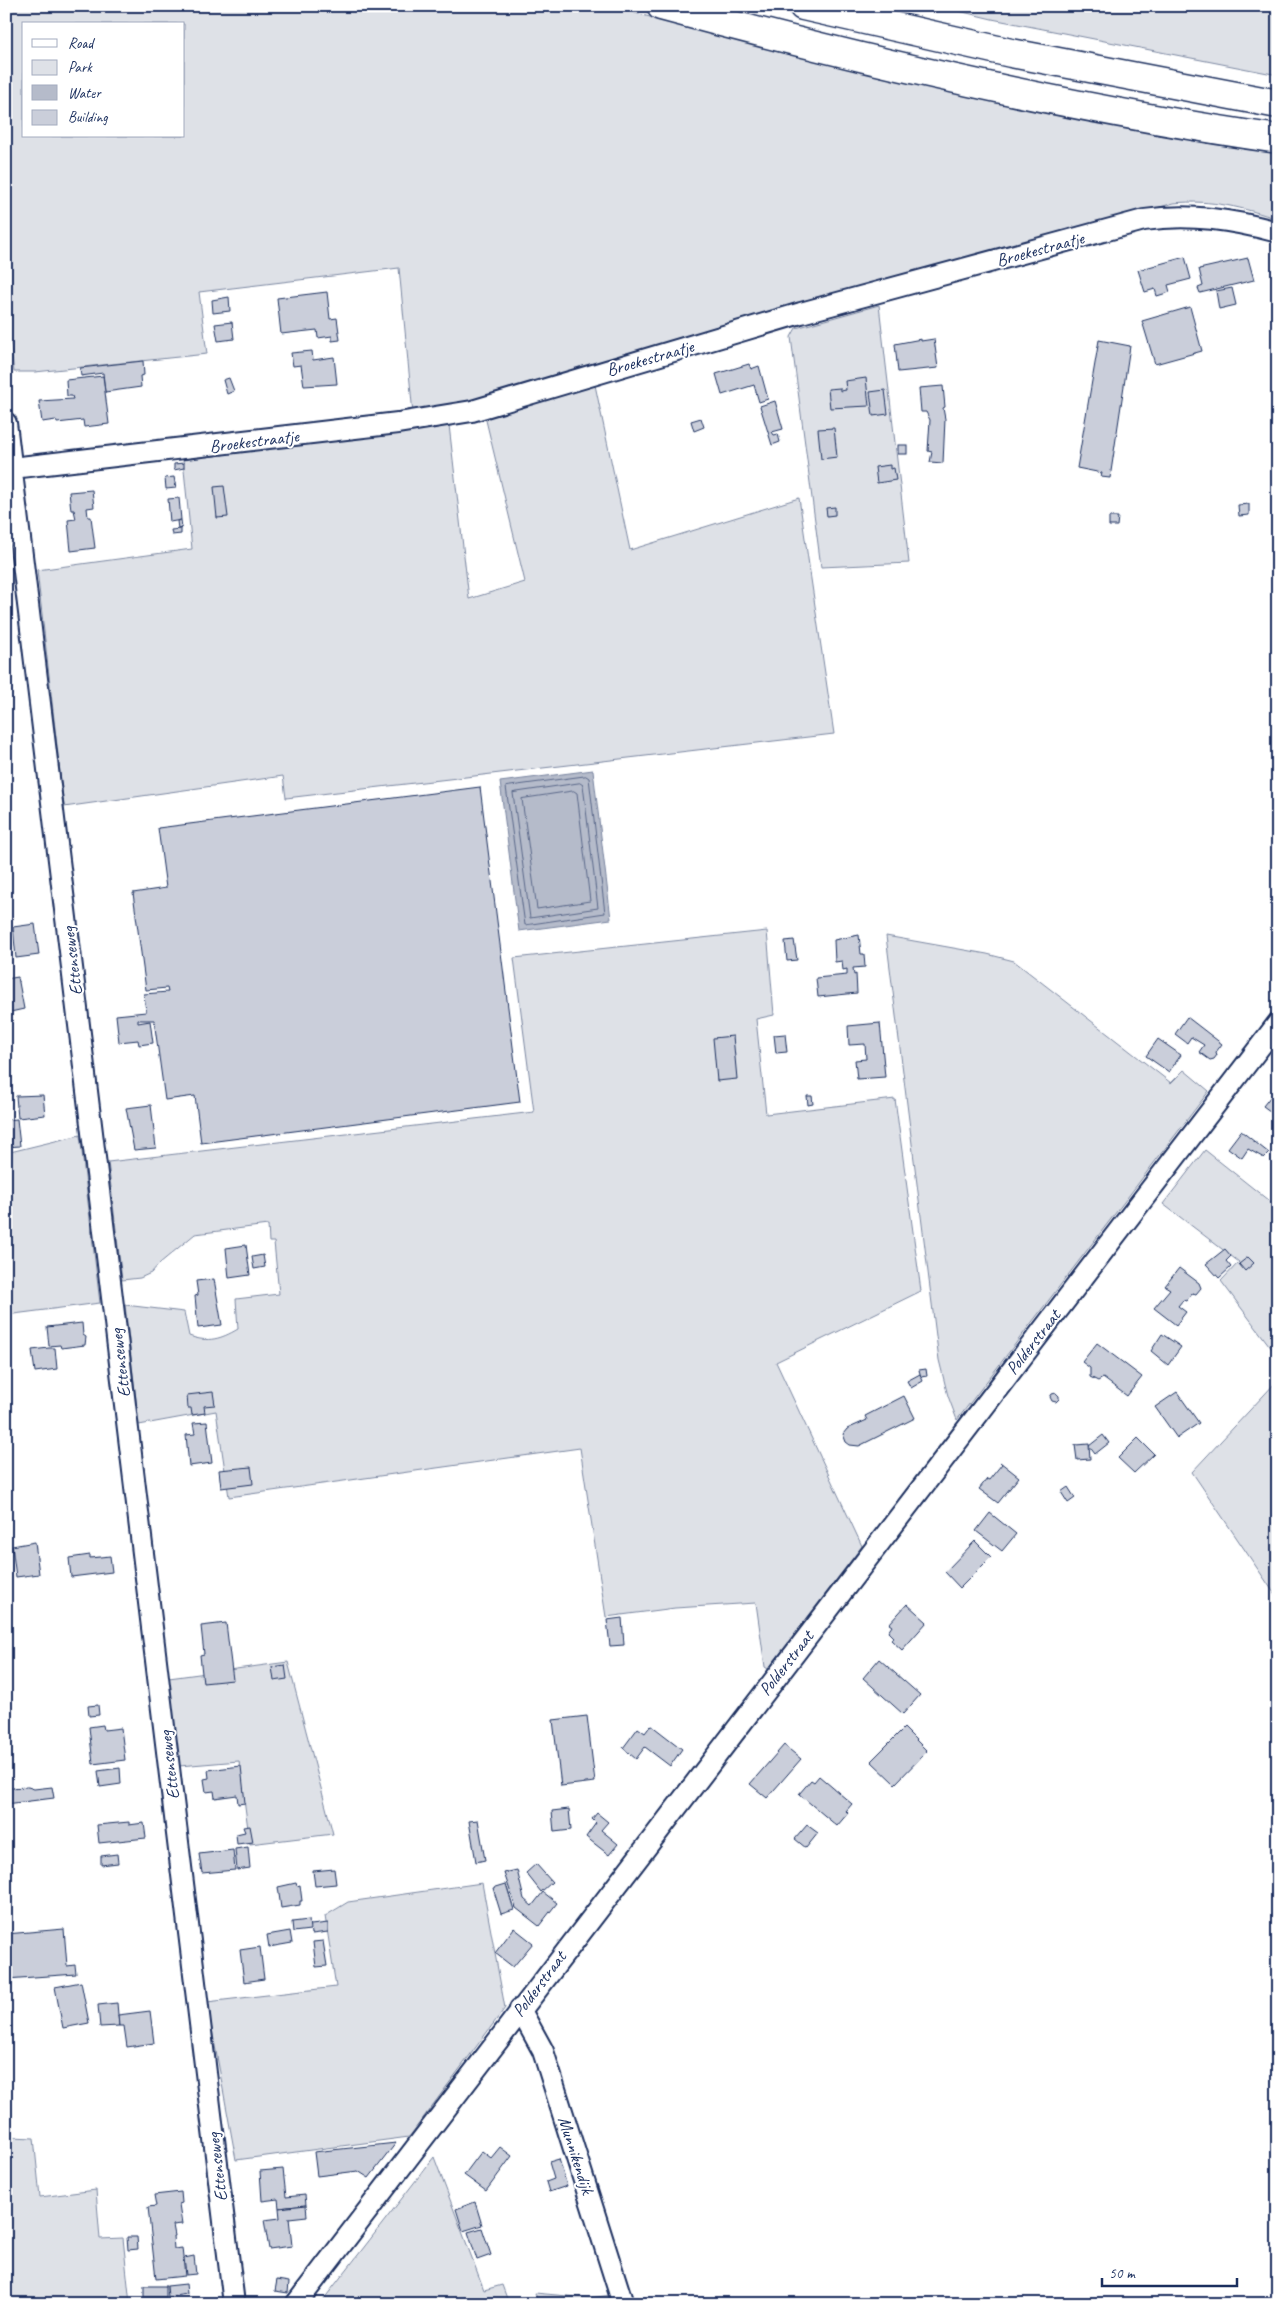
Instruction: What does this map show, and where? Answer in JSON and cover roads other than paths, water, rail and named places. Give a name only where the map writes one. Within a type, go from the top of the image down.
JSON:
[{"type":"highway","points":[[661,6],[903,68],[1084,106],[1278,140]]},
{"type":"highway","points":[[803,6],[1011,54],[1278,104]]},
{"type":"street","name":"Broekestraatje","points":[[12,468],[389,425],[472,410],[801,313],[1144,220],[1188,216],[1204,217],[1278,232]]},
{"type":"street","name":"Ettenseweg","points":[[6,423],[234,2304]]},
{"type":"street","name":"Polderstraat","points":[[296,2304],[520,2009],[1278,1023]]},
{"type":"street","name":"Munnikendijk","points":[[520,2009],[542,2051],[624,2304]]},
{"type":"water","points":[[593,770],[611,919],[519,931],[500,782]]}]
